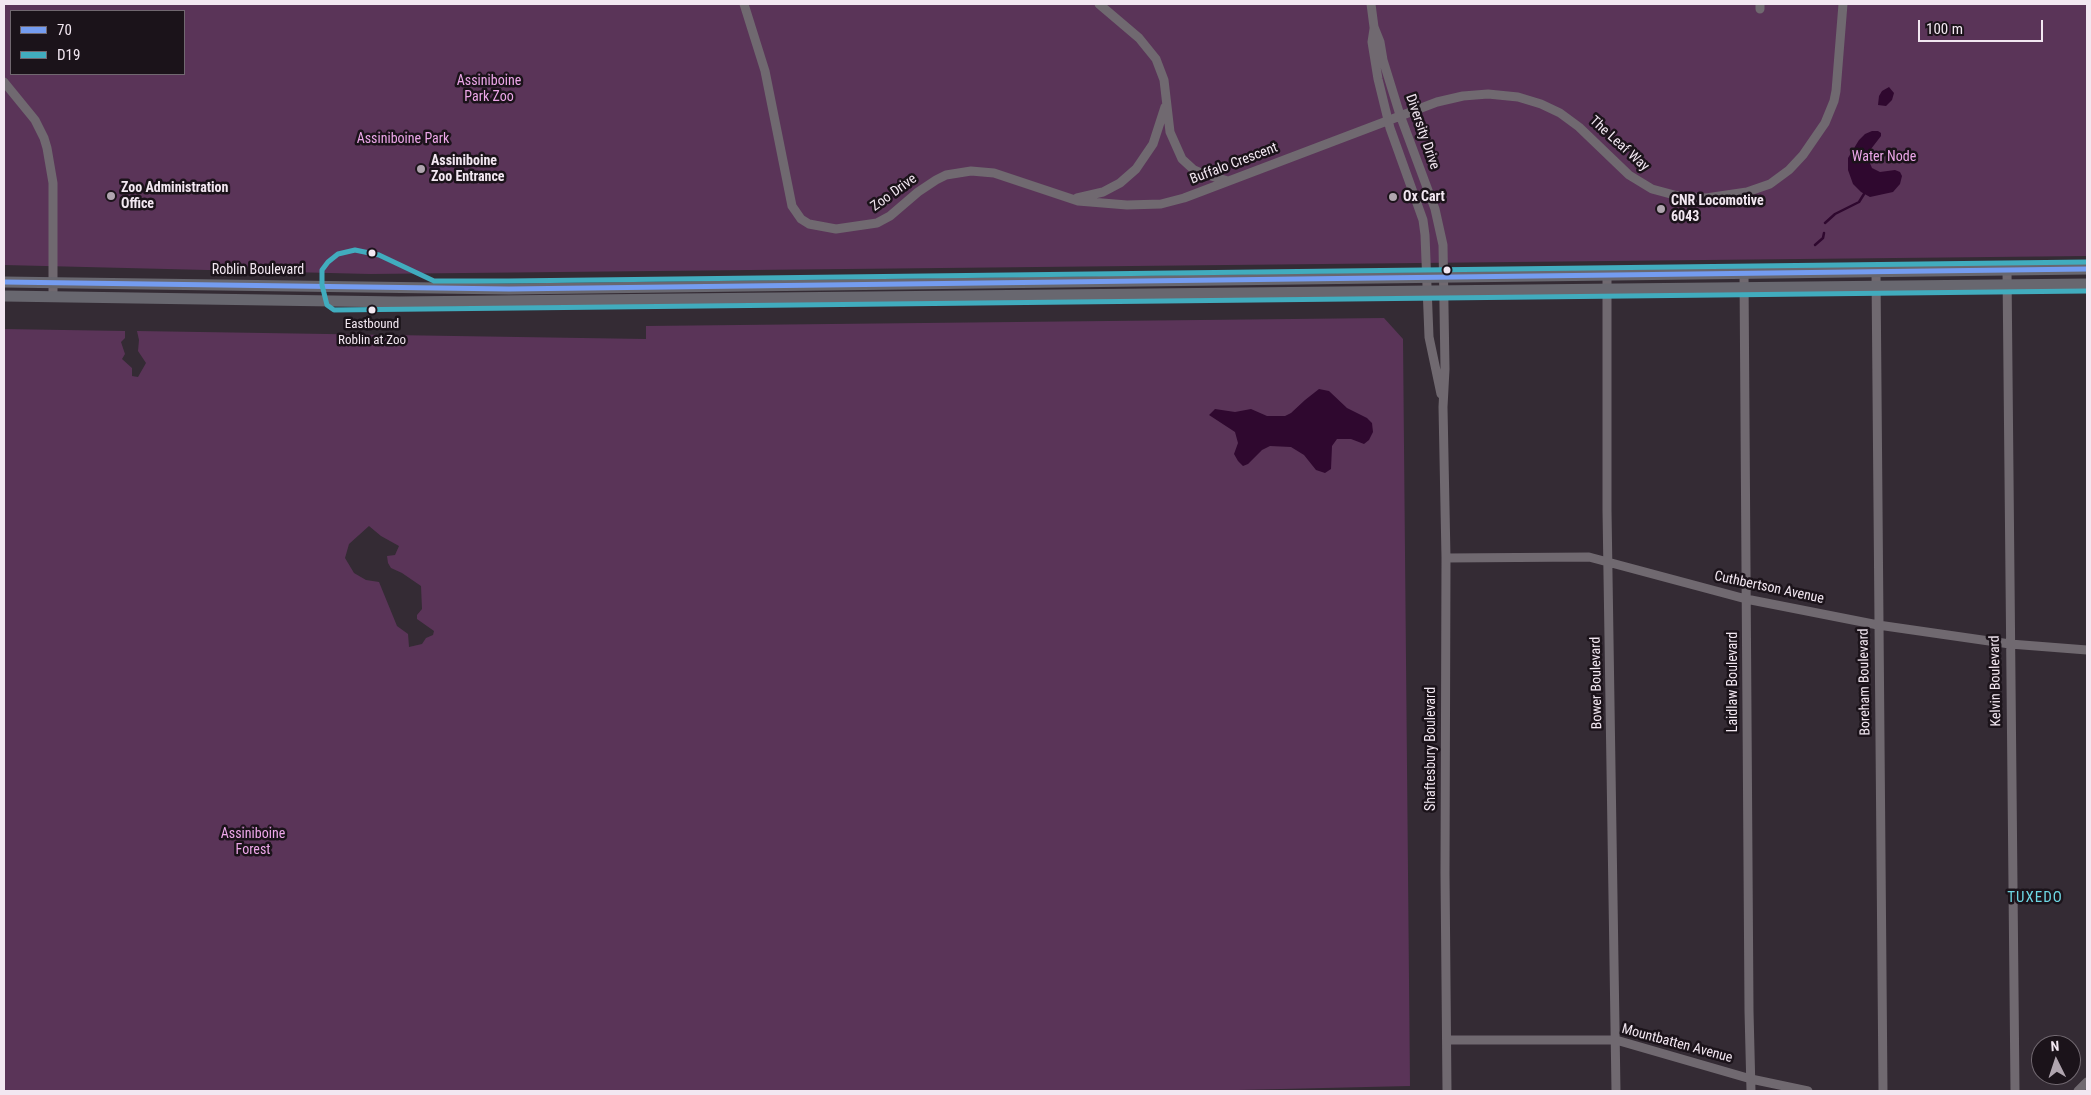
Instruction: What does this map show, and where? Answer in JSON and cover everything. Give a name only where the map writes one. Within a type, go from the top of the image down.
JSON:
[{"type":"main road","name":"Roblin Boulevard","points":[[4,282],[514,289],[2087,269]]},
{"type":"main road","points":[[4,296],[399,302],[1876,288],[2087,284]]},
{"type":"street","name":"Zoo Drive","points":[[744,4],[765,71],[790,200],[796,212],[809,224],[836,229],[877,223],[890,216],[918,192],[936,180],[971,171],[994,173],[1072,199]]},
{"type":"street","points":[[1099,4],[1148,47],[1156,59],[1164,80],[1170,132],[1182,159],[1187,165],[1201,173],[1228,181]]},
{"type":"street","name":"Diversity Drive","points":[[1371,4],[1374,27],[1400,115],[1435,209],[1443,245],[1443,277]]},
{"type":"street","name":"The Leaf Way","points":[[1400,115],[1437,102],[1463,96],[1502,94],[1518,97],[1550,108],[1569,119],[1629,175],[1652,189],[1678,196],[1706,198],[1747,192],[1770,184],[1789,170],[1825,123],[1836,91],[1843,4]]},
{"type":"street","name":"Diversity Drive","points":[[1374,27],[1372,42],[1378,79],[1388,120],[1423,220],[1427,277]]},
{"type":"street","points":[[4,82],[35,120],[44,138],[53,183],[53,297]]},
{"type":"street","points":[[1072,199],[1103,192],[1120,183],[1136,169],[1148,153],[1155,139],[1167,103]]},
{"type":"street","name":"Buffalo Crescent","points":[[1072,199],[1108,204],[1152,205],[1184,198],[1400,115]]},
{"type":"street","name":"Kelvin Boulevard","points":[[2008,270],[2015,1091]]},
{"type":"street","name":"Boreham Boulevard","points":[[1876,272],[1883,1091]]},
{"type":"street","name":"Laidlaw Boulevard","points":[[1744,273],[1748,1002],[1751,1091]]},
{"type":"street","name":"Bower Boulevard","points":[[1607,275],[1616,1091]]},
{"type":"street","name":"Shaftesbury Boulevard","points":[[1427,277],[1429,337],[1443,407]]},
{"type":"street","name":"Shaftesbury Boulevard","points":[[1443,277],[1446,558],[1445,873],[1448,1091]]},
{"type":"street","name":"Cuthbertson Avenue","points":[[1446,558],[1589,558],[1746,599],[1878,625],[2010,644],[2087,650]]},
{"type":"street","name":"Mountbatten Avenue","points":[[1447,1040],[1616,1040],[1751,1079],[1808,1091]]},
{"type":"street","points":[[2078,1091],[2087,1082]]},
{"type":"green space","name":"Assiniboine Park","points":[[4,4],[2087,4],[2087,256],[370,274],[4,265]]},
{"type":"green space","name":"Assiniboine Forest","points":[[1384,318],[1403,339],[1410,1086],[1196,1091],[4,1091],[4,329],[125,331],[125,338],[121,342],[125,354],[122,359],[132,368],[132,376],[138,377],[146,363],[138,351],[139,340],[137,331],[646,339],[646,326]],"holes":[[[369,526],[381,536],[399,546],[395,555],[387,556],[391,568],[421,586],[422,609],[417,615],[417,619],[434,631],[433,635],[426,638],[422,644],[409,647],[408,634],[397,626],[379,582],[366,580],[354,573],[345,558],[349,544]]]},
{"type":"shaded area","points":[[1889,87],[1894,93],[1892,100],[1886,106],[1878,105],[1879,96],[1882,91]]},
{"type":"shaded area","points":[[1878,131],[1881,133],[1881,136],[1871,149],[1869,161],[1872,168],[1880,172],[1895,170],[1900,172],[1902,176],[1900,184],[1893,192],[1870,197],[1853,184],[1848,170],[1848,158],[1859,140],[1865,134]]},
{"type":"shaded area","points":[[1319,389],[1329,391],[1347,408],[1367,418],[1372,423],[1373,432],[1369,440],[1364,444],[1351,439],[1337,439],[1332,446],[1331,469],[1325,473],[1316,470],[1304,455],[1291,447],[1270,446],[1262,450],[1248,464],[1243,466],[1234,454],[1238,443],[1235,432],[1209,415],[1215,409],[1235,412],[1251,409],[1267,416],[1285,416]]},
{"type":"waterway","points":[[1825,223],[1835,214],[1859,202],[1864,194]]},
{"type":"waterway","points":[[1815,245],[1823,238],[1824,233]]},
{"type":"transit line","name":"D19","points":[[2087,262],[434,281],[379,255],[355,250],[338,254],[322,270],[322,285],[327,305],[334,310],[2087,291]]},
{"type":"transit line","name":"70","points":[[4,282],[509,289],[2087,269]]},
{"type":"place","name":"Assiniboine Zoo Entrance","points":[[421,169]]},
{"type":"place","name":"Zoo Administration Office","points":[[111,196]]},
{"type":"place","name":"Ox Cart","points":[[1393,197]]},
{"type":"place","name":"CNR Locomotive 6043","points":[[1661,209]]},
{"type":"place","name":"Eastbound Roblin at Zoo","points":[[372,310]]},
{"type":"district","name":"TUXEDO","points":[[2035,898]]},
{"type":"park label","name":"Assiniboine Park Zoo","points":[[489,89]]},
{"type":"park label","name":"Water Node","points":[[1884,157]]}]
